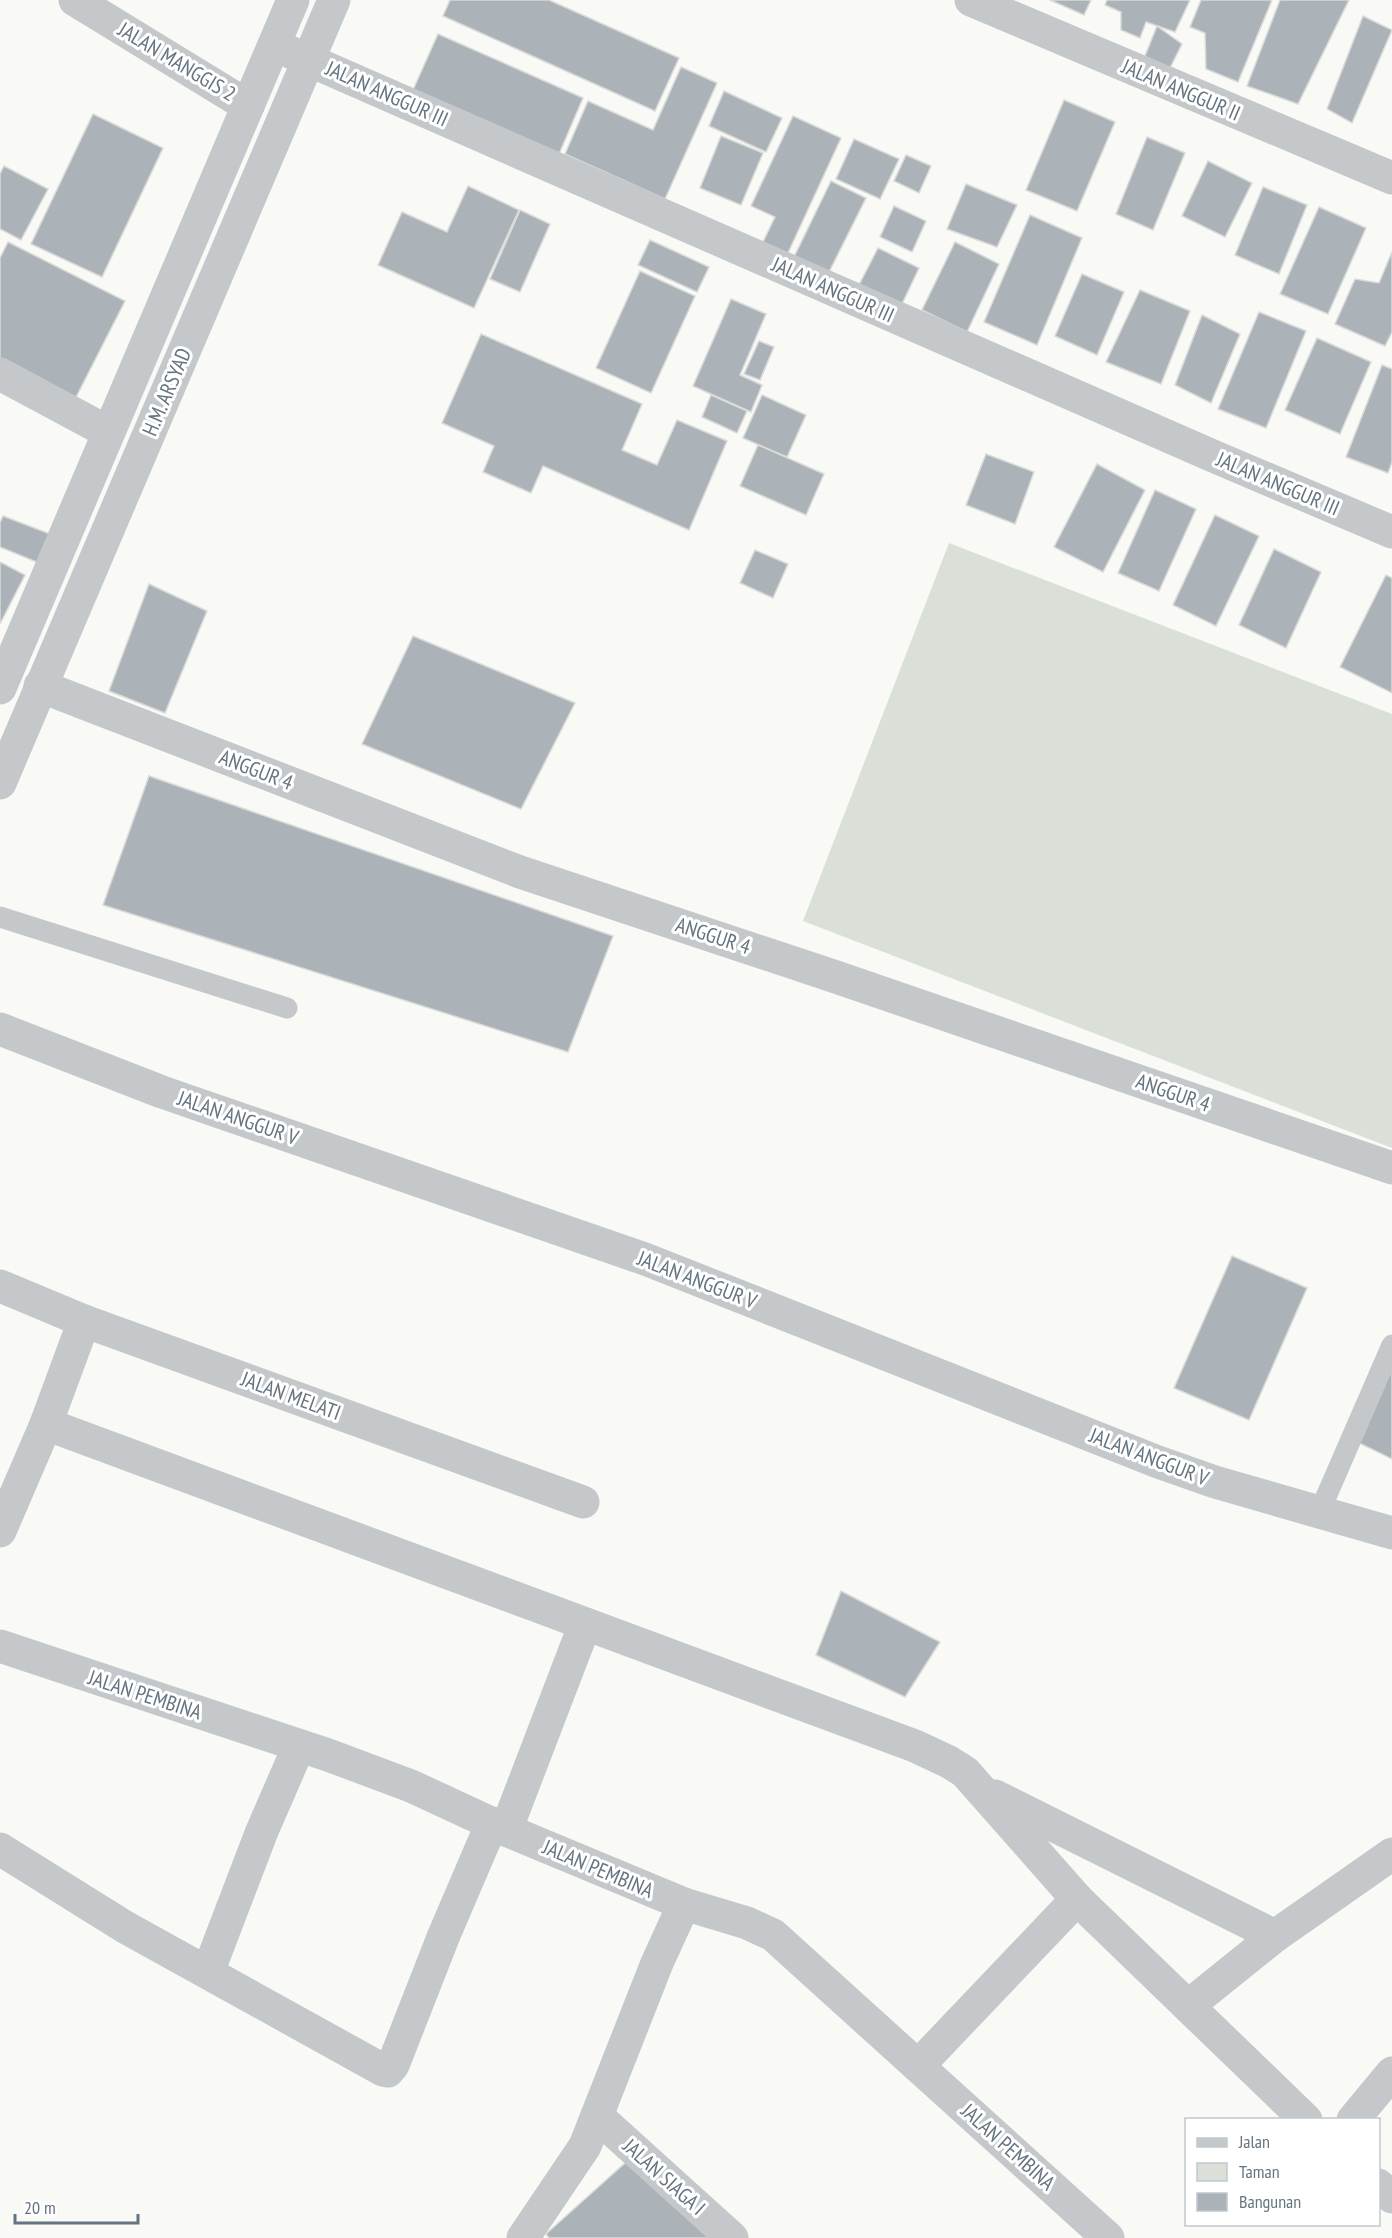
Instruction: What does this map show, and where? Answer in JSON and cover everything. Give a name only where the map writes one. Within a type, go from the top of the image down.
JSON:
[{"type":"street","name":"JALAN MANGGIS 2","points":[[75,0],[248,106]]},
{"type":"street","name":"H.M. ARSYAD","points":[[1,683],[293,0]]},
{"type":"street","name":"H.M. ARSYAD","points":[[0,783],[334,0]]},
{"type":"street","name":"JALAN ANGGUR II","points":[[971,0],[1392,178]]},
{"type":"street","name":"JALAN ANGGUR III","points":[[274,45],[1213,456],[1392,532]]},
{"type":"street","points":[[0,374],[108,432]]},
{"type":"street","name":"ANGGUR 4","points":[[40,686],[519,872],[847,980],[1392,1168]]},
{"type":"street","name":"JALAN ANGGUR V","points":[[0,1029],[162,1092],[645,1259],[1158,1462],[1215,1482],[1392,1533]]},
{"type":"street","name":"JALAN MELATI","points":[[0,1286],[84,1321],[583,1502]]},
{"type":"street","points":[[0,1531],[46,1424],[84,1321]]},
{"type":"street","points":[[46,1424],[915,1746],[949,1762],[965,1772],[1077,1899],[1304,2118]]},
{"type":"street","points":[[0,1849],[125,1927],[388,2071],[393,2065],[444,1935],[499,1827],[585,1624]]},
{"type":"street","name":"JALAN PEMBINA","points":[[0,1646],[411,1786],[499,1827],[684,1904],[747,1923],[773,1935],[1107,2238]]},
{"type":"street","points":[[208,1972],[262,1831],[299,1746]]},
{"type":"street","points":[[979,1788],[1275,1936]]},
{"type":"street","points":[[1188,2006],[1275,1936],[1392,1854]]},
{"type":"street","points":[[918,2066],[1077,1899]]},
{"type":"street","points":[[522,2238],[585,2146],[657,1963],[684,1904]]},
{"type":"street","points":[[1355,2118],[1392,2073]]},
{"type":"street","name":"JALAN SIAGA I","points":[[597,2116],[732,2238]]},
{"type":"street","points":[[1380,2187],[1392,2197]]},
{"type":"lane","points":[[0,917],[287,1008]]},
{"type":"lane","points":[[1319,1513],[1392,1345]]},
{"type":"green space","points":[[949,543],[1392,714],[1392,1148],[803,921]]},
{"type":"building","points":[[450,0],[549,0],[679,58],[655,111],[443,16]]},
{"type":"building","points":[[1050,0],[1091,0],[1084,15]]},
{"type":"building","points":[[1107,0],[1190,0],[1175,32],[1146,22],[1140,38],[1121,30],[1121,12],[1105,5]]},
{"type":"building","points":[[1201,0],[1272,0],[1238,82],[1206,69],[1205,33],[1190,27]]},
{"type":"building","points":[[1280,0],[1349,0],[1298,104],[1247,86]]},
{"type":"building","points":[[1363,16],[1392,30],[1352,123],[1327,109]]},
{"type":"building","points":[[1157,26],[1182,44],[1169,70],[1143,61]]},
{"type":"building","points":[[438,34],[583,98],[559,154],[413,90]]},
{"type":"building","points":[[681,67],[717,83],[665,199],[565,154],[588,101],[653,130]]},
{"type":"building","points":[[724,91],[782,118],[766,152],[709,126]]},
{"type":"building","points":[[1064,100],[1115,122],[1077,211],[1026,190]]},
{"type":"building","points":[[93,114],[163,148],[102,277],[31,244]]},
{"type":"building","points":[[793,116],[841,138],[787,255],[762,244],[775,217],[751,206]]},
{"type":"building","points":[[721,136],[763,153],[741,205],[700,188]]},
{"type":"building","points":[[1147,137],[1185,153],[1153,230],[1116,214]]},
{"type":"building","points":[[854,139],[899,159],[880,199],[836,179]]},
{"type":"building","points":[[906,155],[931,166],[919,193],[894,181]]},
{"type":"building","points":[[1208,161],[1252,183],[1225,237],[1182,216]]},
{"type":"building","points":[[4,166],[48,189],[21,240],[0,229],[0,174]]},
{"type":"building","points":[[831,181],[866,198],[828,274],[794,257]]},
{"type":"building","points":[[966,184],[1017,205],[997,247],[947,229]]},
{"type":"building","points":[[468,186],[519,210],[474,308],[378,265],[402,212],[447,232]]},
{"type":"building","points":[[1263,187],[1307,205],[1279,274],[1235,255]]},
{"type":"building","points":[[894,206],[926,221],[912,252],[880,237]]},
{"type":"building","points":[[1319,207],[1366,228],[1328,314],[1280,294]]},
{"type":"building","points":[[520,210],[550,224],[520,292],[490,279]]},
{"type":"building","points":[[1030,215],[1082,238],[1037,345],[984,322]]},
{"type":"building","points":[[650,240],[709,267],[697,292],[638,265]]},
{"type":"building","points":[[8,242],[125,301],[72,405],[0,368],[0,258]]},
{"type":"building","points":[[955,242],[999,264],[967,332],[922,310]]},
{"type":"building","points":[[878,248],[919,268],[901,306],[859,285]]},
{"type":"building","points":[[1392,252],[1392,332],[1385,346],[1335,324],[1355,279],[1379,283]]},
{"type":"building","points":[[640,271],[695,296],[651,393],[596,368]]},
{"type":"building","points":[[1082,274],[1124,292],[1097,355],[1055,336]]},
{"type":"building","points":[[1140,290],[1190,311],[1161,384],[1106,362]]},
{"type":"building","points":[[731,299],[766,314],[740,375],[762,385],[751,412],[693,386]]},
{"type":"building","points":[[1259,312],[1306,331],[1266,428],[1218,409]]},
{"type":"building","points":[[1202,315],[1240,334],[1211,403],[1175,385]]},
{"type":"building","points":[[481,334],[642,404],[622,450],[657,465],[677,420],[727,441],[689,530],[543,466],[531,493],[483,472],[494,446],[442,423]]},
{"type":"building","points":[[1317,338],[1371,362],[1340,434],[1285,410]]},
{"type":"building","points":[[759,341],[774,347],[760,380],[744,374]]},
{"type":"building","points":[[1382,365],[1392,369],[1392,462],[1388,473],[1346,457]]},
{"type":"building","points":[[711,395],[747,411],[737,433],[702,417]]},
{"type":"building","points":[[762,395],[806,415],[787,457],[743,438]]},
{"type":"building","points":[[758,445],[824,474],[806,515],[740,486]]},
{"type":"building","points":[[986,454],[1034,472],[1015,524],[966,505]]},
{"type":"building","points":[[1097,464],[1145,490],[1103,572],[1054,547]]},
{"type":"building","points":[[1155,490],[1196,509],[1159,591],[1118,573]]},
{"type":"building","points":[[1215,515],[1259,536],[1216,626],[1173,605]]},
{"type":"building","points":[[3,516],[50,534],[39,563],[0,547],[0,523]]},
{"type":"building","points":[[1274,549],[1321,572],[1286,648],[1239,625]]},
{"type":"building","points":[[755,550],[788,564],[773,598],[740,583]]},
{"type":"building","points":[[0,562],[25,575],[0,624]]},
{"type":"building","points":[[1386,575],[1392,578],[1392,693],[1340,667]]},
{"type":"building","points":[[149,584],[207,611],[165,713],[109,691]]},
{"type":"building","points":[[413,636],[575,703],[521,809],[362,744]]},
{"type":"building","points":[[149,776],[613,936],[568,1052],[103,905]]},
{"type":"building","points":[[1232,1256],[1307,1288],[1249,1420],[1174,1388]]},
{"type":"building","points":[[1392,1368],[1392,1459],[1355,1441]]},
{"type":"building","points":[[841,1591],[940,1642],[905,1697],[816,1655]]},
{"type":"building","points":[[634,2155],[711,2238],[549,2238],[546,2234]]}]
